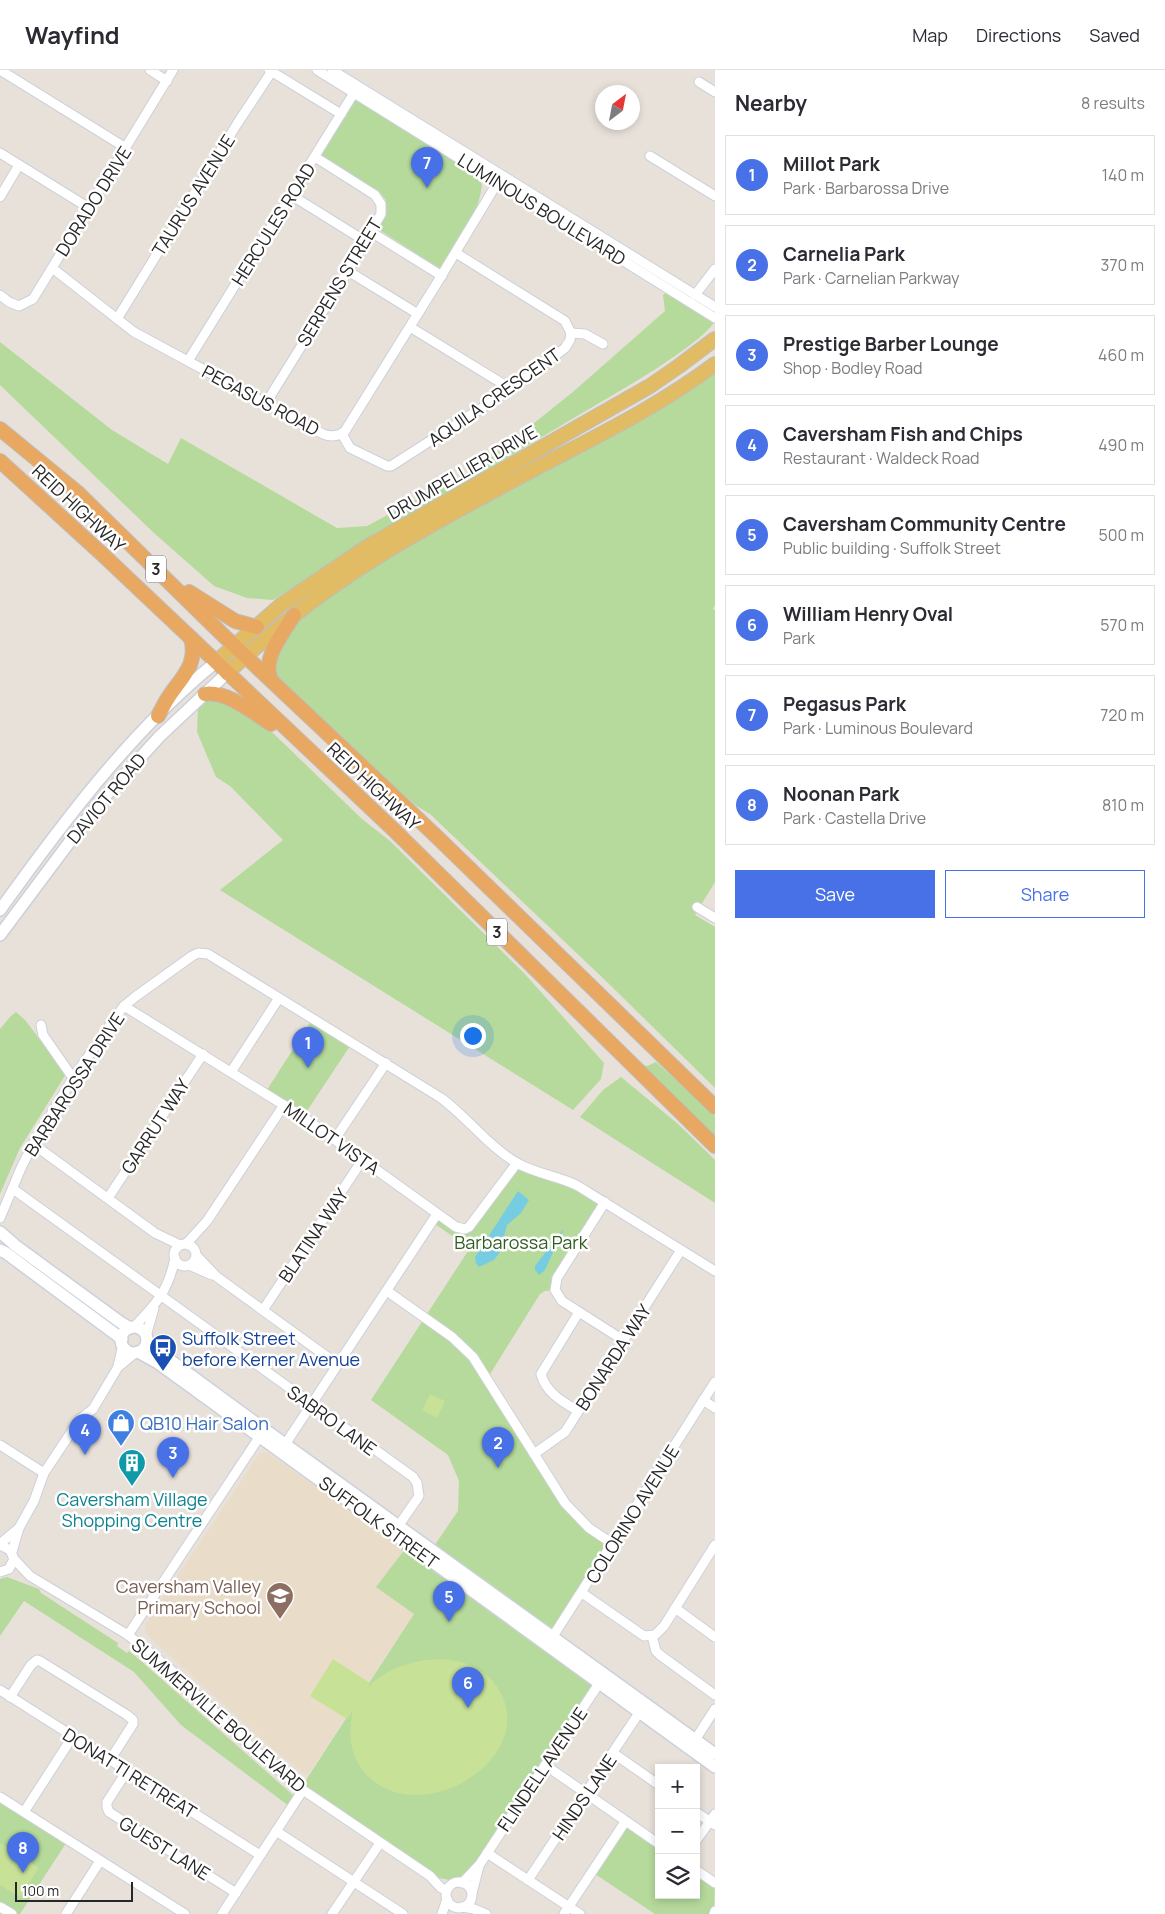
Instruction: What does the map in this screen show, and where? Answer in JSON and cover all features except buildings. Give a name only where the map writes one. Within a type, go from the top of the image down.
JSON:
[{"type":"highway","name":"REID HIGHWAY","points":[[0,429],[78,492],[235,646],[619,1012],[715,1107]]},
{"type":"highway","name":"REID HIGHWAY","points":[[0,461],[191,638],[402,838],[715,1146]]},
{"type":"highway","points":[[78,492],[101,506],[186,590],[235,621],[258,627]]},
{"type":"highway","points":[[270,678],[268,667],[271,656],[294,615]]},
{"type":"highway","points":[[158,716],[170,694],[185,676],[192,660],[194,652],[191,638]]},
{"type":"highway","points":[[205,694],[212,692],[228,697],[296,738]]},
{"type":"main road","name":"DRUMPELLIER DRIVE","points":[[216,662],[281,605],[367,547],[645,389],[674,370],[714,339]]},
{"type":"main road","name":"DRUMPELLIER DRIVE","points":[[227,673],[294,615],[381,555],[493,491],[644,410],[686,385],[715,364]]},
{"type":"street","points":[[0,70],[126,148]]},
{"type":"street","points":[[150,70],[167,81]]},
{"type":"street","name":"DORADO DRIVE","points":[[0,295],[9,302],[19,306],[33,299],[174,70]]},
{"type":"street","name":"LUMINOUS BOULEVARD","points":[[317,70],[356,90],[617,251],[715,307]]},
{"type":"street","name":"LUMINOUS BOULEVARD","points":[[332,70],[356,90]]},
{"type":"street","points":[[270,71],[341,114]]},
{"type":"street","name":"TAURUS AVENUE","points":[[117,319],[270,71]]},
{"type":"street","points":[[699,82],[715,92]]},
{"type":"street","name":"HERCULES ROAD","points":[[188,362],[356,90]]},
{"type":"street","points":[[0,153],[89,208]]},
{"type":"street","points":[[650,156],[715,196]]},
{"type":"street","name":"SERPENS STREET","points":[[266,403],[381,214],[378,198],[315,157]]},
{"type":"street","points":[[0,197],[19,165]]},
{"type":"street","name":"PEGASUS ROAD","points":[[56,270],[134,332],[329,436],[342,434],[442,276],[500,179]]},
{"type":"street","points":[[291,195],[365,241]]},
{"type":"street","points":[[371,232],[442,276]]},
{"type":"street","name":"LUMINOUS BOULEVARD","points":[[617,251],[715,318]]},
{"type":"street","name":"AQUILA CRESCENT","points":[[342,434],[350,448],[387,466],[391,466],[511,389],[565,348],[570,340],[571,333],[567,324],[456,253]]},
{"type":"street","points":[[695,295],[715,269]]},
{"type":"street","points":[[348,270],[418,314]]},
{"type":"street","points":[[410,327],[511,389]]},
{"type":"street","points":[[571,333],[585,334],[603,344]]},
{"type":"street","name":"DAVIOT ROAD","points":[[0,910],[72,812],[113,764],[158,716],[216,662]]},
{"type":"street","name":"DAVIOT ROAD","points":[[0,935],[98,804],[160,736],[227,673]]},
{"type":"street","points":[[697,907],[715,918]]},
{"type":"street","name":"BARBAROSSA DRIVE","points":[[0,1218],[3,1204],[13,1189],[20,1168],[33,1144],[73,1078],[124,1006],[192,956],[202,953],[208,954],[386,1063],[453,1107],[503,1153],[517,1163],[535,1171],[567,1180],[606,1202],[715,1271]]},
{"type":"street","points":[[231,1072],[279,998]]},
{"type":"street","name":"MILLOT VISTA","points":[[124,1006],[284,1105],[335,1139],[456,1226],[465,1229],[469,1227],[517,1163]]},
{"type":"street","points":[[42,1025],[43,1035],[73,1078]]},
{"type":"street","name":"GARRUT WAY","points":[[108,1198],[203,1054]]},
{"type":"street","points":[[335,1139],[386,1063]]},
{"type":"street","points":[[118,1367],[124,1332],[132,1328],[155,1305],[161,1296],[170,1279],[175,1250],[189,1248],[284,1105]]},
{"type":"street","points":[[33,1144],[155,1233],[189,1248],[217,1277],[337,1364]]},
{"type":"street","name":"BLATINA WAY","points":[[263,1310],[363,1159]]},
{"type":"street","name":"SABRO LANE","points":[[13,1189],[416,1480],[419,1496],[399,1525]]},
{"type":"street","points":[[606,1202],[557,1278],[555,1290],[557,1296],[623,1340]]},
{"type":"street","points":[[286,1443],[437,1214]]},
{"type":"street","points":[[0,1232],[16,1246],[120,1322],[132,1328],[141,1329],[146,1338]]},
{"type":"street","points":[[155,1233],[179,1264],[188,1265],[217,1277]]},
{"type":"street","points":[[170,1279],[194,1261],[189,1248]]},
{"type":"street","points":[[0,1250],[122,1342],[126,1350],[136,1352]]},
{"type":"street","name":"BONARDA WAY","points":[[534,1454],[565,1432],[681,1250]]},
{"type":"street","points":[[387,1291],[452,1337],[473,1356],[572,1513],[589,1528],[613,1544]]},
{"type":"street","points":[[3,1571],[11,1566],[19,1528],[34,1501],[44,1473],[80,1419],[93,1409],[118,1367],[144,1348],[155,1305]]},
{"type":"street","points":[[578,1411],[551,1393],[541,1374],[579,1312]]},
{"type":"street","name":"SUFFOLK STREET","points":[[146,1338],[163,1355],[262,1432],[602,1679],[715,1754]]},
{"type":"street","name":"SUFFOLK STREET","points":[[136,1352],[158,1363],[262,1432],[286,1443],[399,1525],[550,1641]]},
{"type":"street","name":"COLORINO AVENUE","points":[[550,1641],[715,1382]]},
{"type":"street","points":[[703,1400],[715,1408]]},
{"type":"street","points":[[128,1635],[262,1432]]},
{"type":"street","points":[[0,1444],[44,1473]]},
{"type":"street","points":[[0,1545],[19,1528]]},
{"type":"street","name":"SUMMERVILLE BOULEVARD","points":[[0,1545],[8,1548],[30,1576],[128,1635],[170,1668],[251,1747],[304,1790],[430,1876],[448,1895]]},
{"type":"street","points":[[582,1593],[644,1636],[652,1636],[659,1633],[715,1545]]},
{"type":"street","name":"SUMMERVILLE BOULEVARD","points":[[3,1571],[30,1576]]},
{"type":"street","points":[[675,1608],[715,1637]]},
{"type":"street","points":[[652,1636],[656,1651],[715,1695]]},
{"type":"street","points":[[10,1697],[31,1664],[40,1660],[120,1710],[133,1720],[133,1724],[110,1760]]},
{"type":"street","name":"SUFFOLK STREET","points":[[602,1679],[639,1713],[715,1767]]},
{"type":"street","name":"FLINDELL AVENUE","points":[[459,1883],[480,1864],[602,1679]]},
{"type":"street","name":"DONATTI RETREAT","points":[[0,1690],[260,1855]]},
{"type":"street","points":[[695,1740],[715,1709]]},
{"type":"street","name":"HINDS LANE","points":[[528,1880],[639,1713]]},
{"type":"street","points":[[24,1812],[72,1736]]},
{"type":"street","points":[[613,1753],[655,1782]]},
{"type":"street","points":[[545,1765],[655,1841]]},
{"type":"street","name":"GUEST LANE","points":[[127,1771],[107,1802],[109,1812],[236,1893]]},
{"type":"street","points":[[222,1914],[304,1790]]},
{"type":"street","points":[[0,1798],[185,1914]]},
{"type":"street","points":[[700,1814],[713,1820],[700,1836]]},
{"type":"street","points":[[566,1910],[625,1822]]},
{"type":"street","points":[[276,1831],[403,1914]]},
{"type":"street","points":[[332,1914],[380,1842]]},
{"type":"street","points":[[487,1853],[528,1880],[566,1910],[580,1914]]},
{"type":"street","points":[[66,1914],[100,1861]]},
{"type":"street","name":"FLINDELL AVENUE","points":[[471,1896],[480,1864]]},
{"type":"street","points":[[700,1873],[715,1883]]},
{"type":"street","name":"SUMMERVILLE BOULEVARD","points":[[430,1876],[459,1883]]},
{"type":"street","points":[[442,1914],[451,1886],[459,1883],[468,1885],[471,1896],[487,1914]]},
{"type":"street","points":[[448,1895],[451,1904],[456,1909],[474,1909],[487,1914]]},
{"type":"street","points":[[456,1909],[468,1904],[471,1896]]},
{"type":"street","points":[[0,1907],[12,1914]]},
{"type":"shaded area","name":"Caversham Valley Primary School","points":[[266,1452],[405,1548],[414,1614],[307,1776],[274,1750],[147,1635],[145,1625],[259,1454]]},
{"type":"green space","points":[[354,99],[466,167],[482,184],[477,207],[472,218],[442,270],[378,229],[386,216],[386,200],[379,192],[320,156]]},
{"type":"green space","points":[[670,290],[715,320],[702,336],[636,381],[273,600],[247,598],[214,586],[154,533],[0,385],[0,342],[112,430],[168,464],[181,438],[337,528],[367,526],[483,464],[574,391],[665,311],[663,295]]},
{"type":"green space","points":[[715,362],[715,605],[713,609],[715,610],[715,882],[695,915],[715,927],[715,1088],[606,981],[430,814],[415,805],[304,705],[270,678],[271,656],[294,615]]},
{"type":"green space","points":[[211,699],[235,707],[273,733],[362,819],[390,841],[524,973],[604,1063],[601,1079],[573,1110],[220,890],[283,840],[230,786],[216,777],[197,732],[198,707]]},
{"type":"green space","points":[[16,1012],[25,1020],[66,1074],[20,1148],[0,1194],[0,1029]]},
{"type":"green space","points":[[313,1018],[352,1043],[303,1117],[265,1093]]},
{"type":"green space","points":[[656,1062],[715,1116],[715,1137],[640,1065],[647,1066]]},
{"type":"green space","points":[[621,1077],[678,1124],[715,1160],[715,1203],[580,1117],[603,1090]]},
{"type":"green space","name":"Barbarossa Park","points":[[517,1163],[605,1202],[555,1290],[545,1291],[540,1294],[487,1379],[565,1503],[613,1544],[553,1637],[432,1549],[458,1511],[459,1481],[448,1455],[371,1400],[470,1248],[432,1222],[437,1214],[465,1229]]},
{"type":"green space","points":[[430,1394],[445,1401],[437,1418],[422,1410]]},
{"type":"green space","points":[[409,1544],[600,1683],[480,1864],[459,1882],[430,1876],[303,1790],[304,1783],[414,1614],[376,1587]]},
{"type":"green space","points":[[7,1577],[39,1589],[41,1593],[118,1643],[117,1646],[127,1653],[129,1651],[294,1796],[289,1806],[181,1725],[134,1672],[24,1601],[0,1636],[0,1579]]},
{"type":"green space","points":[[333,1659],[370,1683],[366,1690],[378,1678],[394,1669],[411,1663],[449,1660],[467,1664],[482,1672],[495,1684],[507,1710],[505,1736],[492,1759],[471,1778],[445,1790],[417,1795],[389,1790],[366,1774],[356,1760],[350,1736],[353,1710],[347,1719],[310,1696]]},
{"type":"green space","points":[[0,1797],[68,1840],[20,1914],[12,1914],[0,1907]]},
{"type":"green space","points":[[625,1822],[655,1841],[655,1899],[700,1899],[700,1873],[715,1883],[714,1914],[655,1914],[592,1872]]},
{"type":"green space","points":[[25,1832],[39,1841],[30,1855],[16,1846]]},
{"type":"green space","points":[[0,1843],[39,1868],[20,1897],[0,1885]]},
{"type":"water","points":[[518,1191],[529,1200],[521,1213],[507,1225],[500,1252],[494,1260],[479,1267],[475,1257]]},
{"type":"water","points":[[564,1228],[545,1270],[539,1275],[535,1270],[535,1266]]},
{"type":"place","name":"Pegasus Park","points":[[427,188]]},
{"type":"place","name":"Millot Park","points":[[308,1068]]},
{"type":"place","name":"Suffolk Street before Kerner Avenue","points":[[163,1372]]},
{"type":"place","name":"QB10 Hair Salon","points":[[121,1447]]},
{"type":"place","name":"Caversham Fish and Chips","points":[[85,1455]]},
{"type":"place","name":"Carnelia Park","points":[[498,1468]]},
{"type":"place","name":"Prestige Barber Lounge","points":[[173,1478]]},
{"type":"place","name":"Caversham Village Shopping Centre","points":[[132,1487]]},
{"type":"place","name":"Caversham Valley Primary School","points":[[280,1620]]},
{"type":"place","name":"Caversham Community Centre","points":[[449,1622]]},
{"type":"place","name":"William Henry Oval","points":[[468,1708]]},
{"type":"place","name":"Noonan Park","points":[[23,1873]]}]
